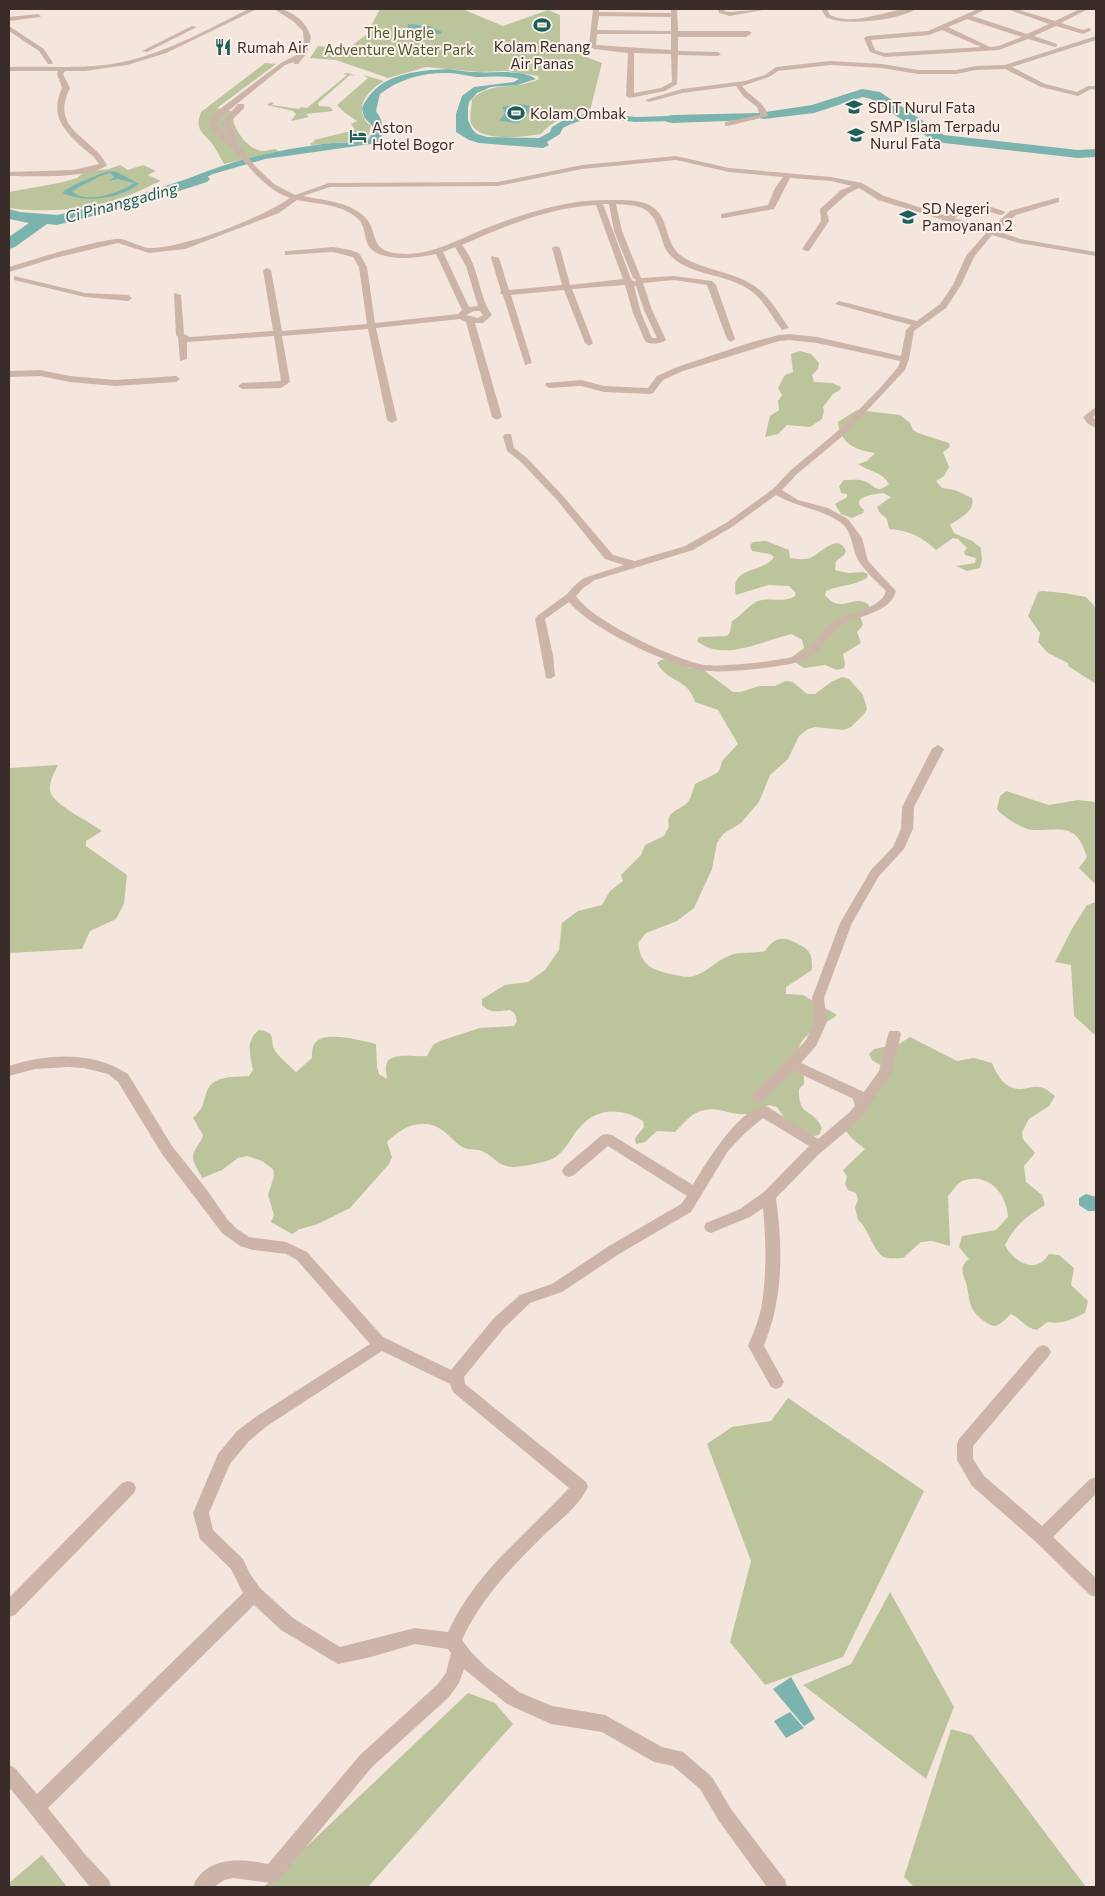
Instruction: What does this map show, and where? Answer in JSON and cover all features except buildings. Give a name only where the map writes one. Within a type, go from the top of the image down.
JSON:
[{"type":"street","points":[[225,14],[235,9]]},
{"type":"street","points":[[9,63],[14,67],[98,68],[147,58],[164,52],[252,9]]},
{"type":"street","points":[[236,148],[227,127],[227,119],[242,105],[293,66],[309,45],[308,34],[292,18],[276,9]]},
{"type":"street","points":[[721,9],[721,12],[725,14],[765,9]]},
{"type":"street","points":[[824,9],[832,18],[853,20],[883,18],[913,9]]},
{"type":"street","points":[[982,9],[922,34],[867,38],[872,51],[880,55],[964,52],[999,48],[1086,10]]},
{"type":"street","points":[[1010,9],[1057,22]]},
{"type":"street","points":[[1023,9],[1057,22]]},
{"type":"street","points":[[631,51],[630,96],[663,90],[675,83],[675,52],[675,34],[674,12],[595,12],[593,46],[631,51],[675,52],[718,54]]},
{"type":"street","points":[[9,19],[38,16]]},
{"type":"street","points":[[966,16],[1054,45]]},
{"type":"street","points":[[14,67],[50,63],[101,62],[129,56],[154,48],[200,25]]},
{"type":"street","points":[[942,27],[990,49]]},
{"type":"street","points":[[9,28],[42,50],[50,63]]},
{"type":"street","points":[[594,32],[675,34],[746,35],[750,33],[675,34]]},
{"type":"street","points":[[649,100],[682,91],[738,84],[766,76],[777,69],[830,63],[882,66],[918,72],[956,72],[976,68],[1006,67],[1096,38]]},
{"type":"street","points":[[970,41],[974,51]]},
{"type":"street","points":[[964,52],[970,56],[989,56],[1001,54],[999,48]]},
{"type":"street","points":[[300,56],[283,64],[216,118],[212,124],[252,167],[279,191],[295,197],[350,210],[365,221],[370,243],[378,250],[392,255],[406,255],[438,250],[496,227],[540,212],[572,204],[599,202],[637,204],[651,208],[657,214],[669,247],[675,256],[688,264],[751,287],[785,328]]},
{"type":"street","points":[[1006,67],[1048,88],[1078,94],[1090,87],[1096,88]]},
{"type":"street","points":[[9,174],[76,171],[97,168],[103,165],[62,121],[59,99],[66,88],[60,74],[62,69]]},
{"type":"street","points":[[728,124],[764,115],[761,107],[746,96],[738,84]]},
{"type":"street","points":[[9,270],[118,241],[149,251],[182,247],[276,211],[295,197],[320,186],[498,184],[582,168],[672,158],[729,170],[831,179],[859,185],[875,196],[990,233],[1031,244],[1096,254]]},
{"type":"street","points":[[724,216],[771,207],[779,188],[787,176]]},
{"type":"street","points":[[806,249],[825,221],[823,211],[844,192],[859,185]]},
{"type":"street","points":[[550,676],[548,655],[540,619],[542,616],[571,596],[581,583],[591,578],[689,548],[729,525],[776,491],[794,472],[842,432],[902,368],[910,330],[943,306],[957,285],[974,249],[1013,213],[1056,200]]},
{"type":"street","points":[[599,202],[603,219],[618,256],[633,281],[645,303],[662,340],[649,341],[640,318],[635,303],[633,281],[628,255],[615,218],[612,202]]},
{"type":"street","points":[[948,220],[970,205],[978,205],[1000,213]]},
{"type":"street","points":[[603,219],[615,218]]},
{"type":"street","points":[[612,241],[622,240]]},
{"type":"street","points":[[456,244],[463,250],[470,263],[484,310],[488,313],[487,318],[480,321],[466,315]]},
{"type":"street","points":[[556,248],[567,287],[589,343]]},
{"type":"street","points":[[288,253],[335,250],[356,255],[363,269],[392,420]]},
{"type":"street","points":[[438,250],[466,315],[497,417]]},
{"type":"street","points":[[618,256],[628,255]]},
{"type":"street","points":[[495,258],[504,293],[528,364]]},
{"type":"street","points":[[9,284],[31,263]]},
{"type":"street","points":[[242,386],[281,385],[286,382],[268,270]]},
{"type":"street","points":[[17,278],[85,295],[128,298]]},
{"type":"street","points":[[504,293],[674,278],[709,283],[712,286],[731,339]]},
{"type":"street","points":[[176,296],[183,359]]},
{"type":"street","points":[[635,303],[645,303]]},
{"type":"street","points":[[839,304],[918,324]]},
{"type":"street","points":[[182,338],[189,340],[373,326],[466,315],[476,308],[484,310]]},
{"type":"street","points":[[640,318],[651,317]]},
{"type":"street","points":[[549,385],[581,383],[604,389],[650,390],[660,378],[680,369],[754,344],[789,337],[817,340],[905,359]]},
{"type":"street","points":[[9,374],[40,373],[70,379],[109,382],[176,379]]},
{"type":"street","points":[[1096,410],[1088,417],[1096,426]]},
{"type":"street","points":[[508,436],[510,450],[524,460],[560,498],[604,552],[609,556],[636,564]]},
{"type":"street","points":[[571,596],[574,603],[607,626],[645,648],[706,668],[802,658],[822,642],[833,627],[850,617],[886,602],[891,591],[864,562],[857,538],[845,521],[825,510],[795,502],[776,491]]},
{"type":"street","points":[[757,1097],[792,1065],[811,1043],[821,1022],[818,998],[846,923],[875,873],[898,849],[906,829],[908,807],[938,749]]},
{"type":"street","points":[[711,1227],[745,1212],[768,1196],[819,1146],[856,1115],[885,1072],[894,1034]]},
{"type":"street","points":[[9,1071],[30,1064],[51,1062],[87,1064],[116,1071],[123,1078],[167,1150],[203,1196],[226,1230],[239,1240],[251,1244],[271,1244],[295,1250],[378,1342],[455,1379]]},
{"type":"street","points":[[792,1065],[866,1099]]},
{"type":"street","points":[[202,1887],[208,1879],[222,1871],[239,1867],[271,1874],[298,1844],[366,1760],[443,1691],[453,1677],[460,1621],[471,1602],[512,1554],[540,1529],[580,1487],[458,1387],[455,1379],[456,1375],[500,1323],[525,1299],[557,1288],[614,1250],[686,1208],[696,1194],[715,1157],[740,1128],[763,1111],[819,1146]]},
{"type":"street","points":[[569,1171],[604,1139],[607,1139],[696,1194]]},
{"type":"street","points":[[768,1196],[771,1210],[770,1286],[768,1309],[756,1346],[776,1382]]},
{"type":"street","points":[[378,1342],[376,1348],[275,1412],[242,1436],[224,1459],[204,1503],[201,1518],[206,1534],[237,1564],[244,1580],[254,1594],[287,1624],[338,1656],[371,1650],[416,1636],[457,1647],[480,1674],[513,1698],[551,1715],[605,1724],[660,1756],[677,1758],[706,1782],[725,1816],[778,1887]]},
{"type":"street","points":[[1043,1352],[965,1444],[965,1460],[978,1481],[1042,1537],[1096,1589]]},
{"type":"street","points":[[1042,1537],[1096,1484]]},
{"type":"street","points":[[9,1609],[128,1488]]},
{"type":"street","points":[[37,1806],[254,1594]]},
{"type":"street","points":[[9,1774],[37,1806],[78,1863],[102,1887]]},
{"type":"green space","name":"The Jungle Adventure Water Park","points":[[380,9],[462,9],[503,26],[548,10],[560,15],[560,47],[602,63],[590,111],[563,118],[552,124],[541,134],[513,137],[492,136],[483,134],[471,123],[472,99],[479,93],[487,90],[531,82],[539,79],[538,76],[506,71],[480,72],[426,67],[388,78],[336,60],[310,58],[318,46],[347,49],[366,35]]},
{"type":"green space","points":[[265,63],[276,64],[217,108],[239,113],[233,118],[236,129],[253,148],[263,151],[275,149],[279,151],[224,164],[213,145],[199,128],[201,112]]},
{"type":"green space","points":[[349,73],[355,76],[350,75],[318,103],[319,106],[330,107],[333,111],[306,114],[309,117],[291,121],[296,114],[293,111],[267,105],[271,102],[274,103],[272,105],[299,109],[301,107],[307,108],[347,75],[343,74]]},
{"type":"green space","points":[[363,75],[384,81],[367,95],[362,107],[362,114],[371,126],[368,137],[357,141],[310,144],[314,140],[355,130],[351,124],[357,121],[337,105],[368,78]]},
{"type":"green space","points":[[120,165],[128,170],[143,165],[156,171],[148,175],[161,181],[108,202],[80,208],[37,210],[9,208],[9,192],[59,183],[77,178],[84,172],[109,169]]},
{"type":"green space","points":[[800,351],[811,354],[819,363],[818,369],[812,375],[814,382],[832,383],[841,387],[840,390],[833,394],[823,407],[822,419],[810,427],[787,425],[778,434],[765,437],[770,416],[779,410],[778,401],[782,395],[778,388],[785,375],[793,372],[791,354]]},
{"type":"green space","points":[[857,410],[900,415],[918,433],[949,443],[950,447],[943,452],[949,467],[944,476],[936,481],[942,488],[955,490],[972,498],[973,503],[969,511],[950,525],[954,533],[972,541],[981,548],[982,560],[980,568],[967,571],[956,566],[975,563],[976,558],[965,555],[964,552],[967,548],[958,539],[953,538],[936,550],[926,541],[915,535],[889,529],[887,519],[880,513],[877,507],[891,497],[883,493],[869,495],[861,499],[859,502],[864,510],[863,513],[852,518],[841,514],[835,504],[847,497],[847,494],[841,493],[839,486],[844,480],[862,480],[878,489],[889,484],[879,474],[858,464],[867,461],[875,453],[850,445],[839,430],[838,422]]},
{"type":"green space","points":[[766,541],[789,550],[790,558],[800,559],[810,558],[829,546],[838,544],[846,551],[836,561],[835,570],[868,574],[867,578],[862,581],[826,591],[825,595],[835,603],[843,604],[861,601],[870,606],[867,610],[859,611],[863,625],[857,632],[861,643],[843,654],[844,668],[837,670],[825,665],[804,668],[793,661],[792,657],[804,648],[802,640],[792,634],[731,650],[719,650],[697,641],[699,637],[727,636],[730,632],[732,621],[756,602],[786,599],[795,596],[796,593],[789,586],[768,585],[736,595],[735,585],[737,579],[742,574],[762,566],[774,557],[770,554],[752,551],[750,545],[753,542]]},
{"type":"green space","points":[[1038,592],[1086,597],[1096,608],[1096,684],[1068,666],[1068,663],[1048,653],[1038,642],[1040,633],[1028,616]]},
{"type":"green space","points":[[675,657],[689,668],[702,669],[733,692],[741,692],[759,686],[775,686],[786,681],[793,682],[807,694],[815,694],[831,682],[842,677],[849,679],[863,695],[867,709],[851,727],[844,730],[815,727],[808,729],[799,736],[788,759],[770,775],[759,802],[741,823],[723,834],[717,843],[712,869],[694,908],[677,921],[646,933],[638,943],[642,957],[649,966],[660,971],[687,977],[699,974],[731,955],[765,951],[772,942],[780,939],[793,941],[808,951],[811,957],[812,970],[786,987],[786,994],[803,995],[837,1015],[815,1029],[803,1040],[799,1047],[802,1064],[798,1070],[804,1077],[804,1084],[799,1089],[799,1098],[803,1109],[818,1121],[822,1128],[819,1135],[810,1137],[785,1119],[777,1107],[769,1105],[748,1114],[707,1109],[692,1116],[675,1132],[657,1131],[645,1142],[636,1144],[635,1138],[644,1127],[643,1121],[627,1114],[611,1112],[595,1115],[588,1120],[562,1151],[551,1160],[513,1167],[500,1163],[481,1151],[462,1147],[435,1126],[428,1124],[415,1125],[397,1133],[387,1142],[392,1157],[389,1164],[350,1208],[318,1224],[300,1229],[292,1234],[271,1222],[274,1215],[268,1195],[274,1176],[273,1169],[262,1161],[247,1156],[238,1158],[222,1170],[202,1178],[195,1164],[193,1153],[203,1135],[193,1118],[201,1108],[207,1091],[214,1082],[219,1079],[249,1076],[253,1070],[250,1043],[259,1030],[271,1035],[276,1052],[296,1072],[312,1058],[313,1046],[320,1039],[344,1037],[376,1044],[379,1074],[387,1079],[386,1066],[392,1058],[397,1056],[427,1056],[433,1045],[440,1041],[480,1028],[514,1026],[517,1021],[515,1014],[510,1010],[488,1010],[482,1005],[482,999],[505,985],[528,982],[545,970],[559,950],[562,923],[578,911],[602,905],[610,891],[623,881],[621,875],[641,855],[645,845],[664,836],[669,827],[669,818],[673,812],[688,801],[695,784],[717,773],[722,761],[738,744],[718,710],[695,702],[688,689],[667,674],[657,663],[661,660]]},
{"type":"green space","points":[[58,765],[50,784],[52,796],[64,807],[102,831],[86,841],[86,846],[127,875],[124,904],[116,919],[90,931],[82,949],[9,953],[9,768]]},
{"type":"green space","points":[[1006,791],[1049,805],[1078,800],[1096,802],[1096,885],[1079,868],[1087,857],[1078,838],[1066,830],[1033,830],[1013,822],[997,809],[1000,796]]},
{"type":"green space","points":[[1096,902],[1096,1036],[1074,1016],[1071,965],[1055,962],[1087,905]]},
{"type":"green space","points":[[910,1037],[957,1061],[974,1058],[992,1063],[999,1077],[1011,1087],[1022,1089],[1041,1087],[1055,1096],[1049,1106],[1029,1119],[1022,1132],[1023,1139],[1035,1153],[1024,1166],[1026,1182],[1042,1195],[1045,1205],[1022,1222],[1005,1245],[1014,1257],[1026,1264],[1038,1264],[1049,1254],[1059,1255],[1074,1268],[1071,1285],[1088,1301],[1085,1313],[1062,1322],[1047,1322],[1037,1330],[1029,1327],[1011,1314],[995,1326],[986,1323],[976,1314],[970,1303],[963,1272],[963,1266],[969,1259],[959,1247],[962,1236],[996,1230],[1008,1217],[1001,1194],[996,1188],[982,1180],[962,1181],[948,1196],[950,1246],[932,1241],[921,1242],[903,1258],[887,1258],[878,1252],[866,1229],[858,1220],[855,1207],[858,1200],[856,1193],[848,1190],[845,1184],[847,1177],[843,1170],[865,1149],[848,1133],[843,1120],[855,1106],[853,1099],[866,1093],[885,1068],[872,1060],[869,1054],[874,1049],[899,1044]]},
{"type":"green space","points":[[788,1398],[924,1491],[843,1657],[765,1685],[730,1642],[751,1561],[707,1444],[732,1427],[771,1421]]},
{"type":"green space","points":[[890,1592],[954,1707],[926,1779],[803,1685],[851,1664]]},
{"type":"green space","points":[[468,1693],[495,1703],[513,1724],[368,1887],[264,1887]]},
{"type":"green space","points":[[951,1729],[972,1735],[1086,1887],[914,1887],[904,1877]]},
{"type":"green space","points":[[42,1855],[67,1887],[9,1887],[9,1883]]},
{"type":"water","points":[[408,24],[429,26],[442,32],[440,34],[412,36],[407,34]]},
{"type":"water","points":[[448,69],[473,72],[515,72],[536,79],[517,85],[491,87],[477,93],[469,102],[468,120],[472,129],[477,134],[487,137],[539,138],[550,132],[552,127],[562,121],[590,112],[636,117],[705,115],[707,120],[635,122],[592,117],[563,128],[560,134],[547,142],[549,145],[543,148],[479,143],[469,140],[456,132],[456,114],[462,96],[474,87],[514,82],[519,79],[476,77],[452,73],[421,75],[395,84],[380,94],[376,111],[381,119],[383,131],[378,143],[265,159],[213,174],[193,183],[185,180],[218,167],[288,149],[368,140],[372,133],[372,126],[364,117],[362,108],[377,87],[398,76],[422,71]]},
{"type":"water","name":"Kolam Ombak","points":[[520,104],[543,108],[540,110],[542,112],[535,115],[534,112],[526,114],[519,123],[499,121],[505,113],[502,107]]},
{"type":"water","points":[[109,171],[117,172],[139,184],[122,193],[103,198],[73,197],[63,192],[85,180]],"holes":[[[110,173],[114,177],[108,181],[118,179],[134,183],[112,194],[103,196],[85,197],[72,191],[100,176]]]},
{"type":"water","points":[[1086,1194],[1096,1197],[1096,1211],[1088,1211],[1079,1205],[1079,1198]]},
{"type":"water","points":[[791,1677],[815,1719],[804,1726],[773,1689]]},
{"type":"water","points":[[790,1712],[804,1728],[786,1738],[774,1721]]},
{"type":"waterway","points":[[764,115],[814,109],[862,93],[875,95],[940,139],[1078,154],[1096,153]]},
{"type":"waterway","points":[[672,119],[753,116]]},
{"type":"waterway","name":"Ci Pinanggading","points":[[44,219],[57,220],[127,203],[202,179]]},
{"type":"waterway","name":"Ci Pinanggading","points":[[9,214],[18,217],[44,219]]},
{"type":"waterway","points":[[9,244],[44,219]]},
{"type":"place","name":"Kolam Renang Air Panas","points":[[542,25]]},
{"type":"place","name":"Rumah Air","points":[[223,47]]},
{"type":"place","name":"SDIT Nurul Fata","points":[[854,107]]},
{"type":"place","name":"Kolam Ombak","points":[[516,113]]},
{"type":"place","name":"SMP Islam Terpadu Nurul Fata","points":[[856,135]]},
{"type":"place","name":"Aston Hotel Bogor","points":[[358,136]]},
{"type":"place","name":"SD Negeri Pamoyanan 2","points":[[908,217]]}]
